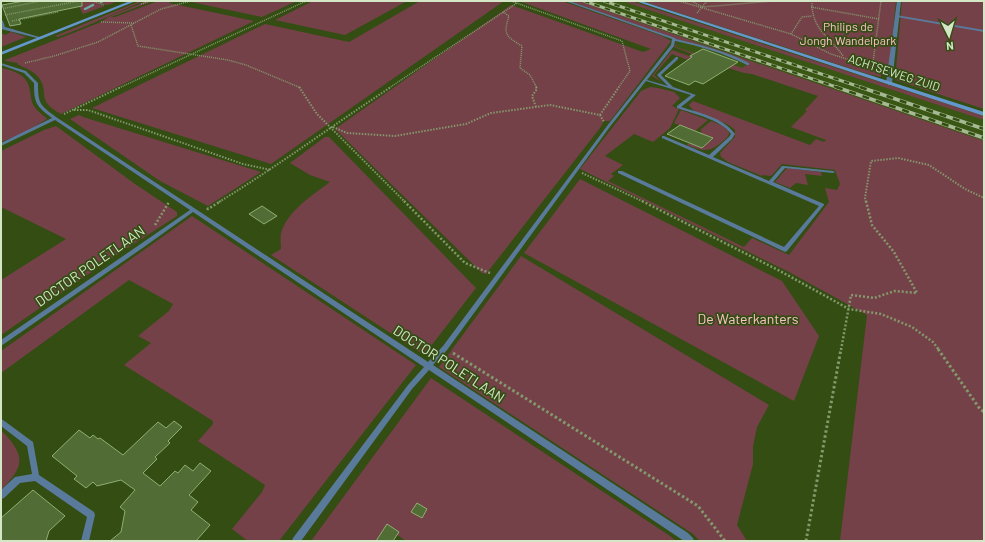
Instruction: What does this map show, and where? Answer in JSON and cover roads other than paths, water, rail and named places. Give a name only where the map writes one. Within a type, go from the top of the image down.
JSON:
[{"type":"street","points":[[1,54],[134,1]]},
{"type":"street","name":"ACHTSEWEG ZUID","points":[[636,1],[984,114]]},
{"type":"street","points":[[889,83],[899,1]]},
{"type":"street","points":[[1,22],[3,28],[41,38]]},
{"type":"lane","points":[[566,1],[674,40],[707,47],[738,58],[748,64]]},
{"type":"lane","points":[[897,16],[984,31]]},
{"type":"lane","points":[[296,541],[410,388],[445,348],[608,127],[670,48],[674,40]]},
{"type":"lane","points":[[670,48],[676,50]]},
{"type":"lane","points":[[672,88],[659,75],[677,58]]},
{"type":"lane","name":"DOCTOR POLETLAAN","points":[[1,64],[25,72],[36,83],[36,101],[44,110],[685,536],[690,541]]},
{"type":"lane","points":[[645,80],[694,95],[678,107],[722,124],[732,132],[731,138],[710,156]]},
{"type":"lane","points":[[1,145],[56,118]]},
{"type":"lane","points":[[620,172],[785,250],[822,205],[664,137]]},
{"type":"lane","points":[[770,183],[784,166],[833,172]]},
{"type":"lane","name":"DOCTOR POLETLAAN","points":[[1,343],[193,210]]},
{"type":"lane","points":[[1,422],[30,444],[36,477]]},
{"type":"lane","points":[[1,495],[18,480],[36,477],[91,515],[85,541]]},
{"type":"waterway","points":[[85,9],[93,5]]},
{"type":"railway","points":[[584,1],[839,88]]},
{"type":"railway","points":[[604,1],[863,88]]},
{"type":"railway","points":[[836,87],[984,138]]},
{"type":"railway","points":[[860,87],[984,129]]},
{"type":"park label","name":"Philips de Jongh Wandelpark","points":[[848,34]]},
{"type":"park label","name":"De Waterkanters","points":[[748,319]]}]
